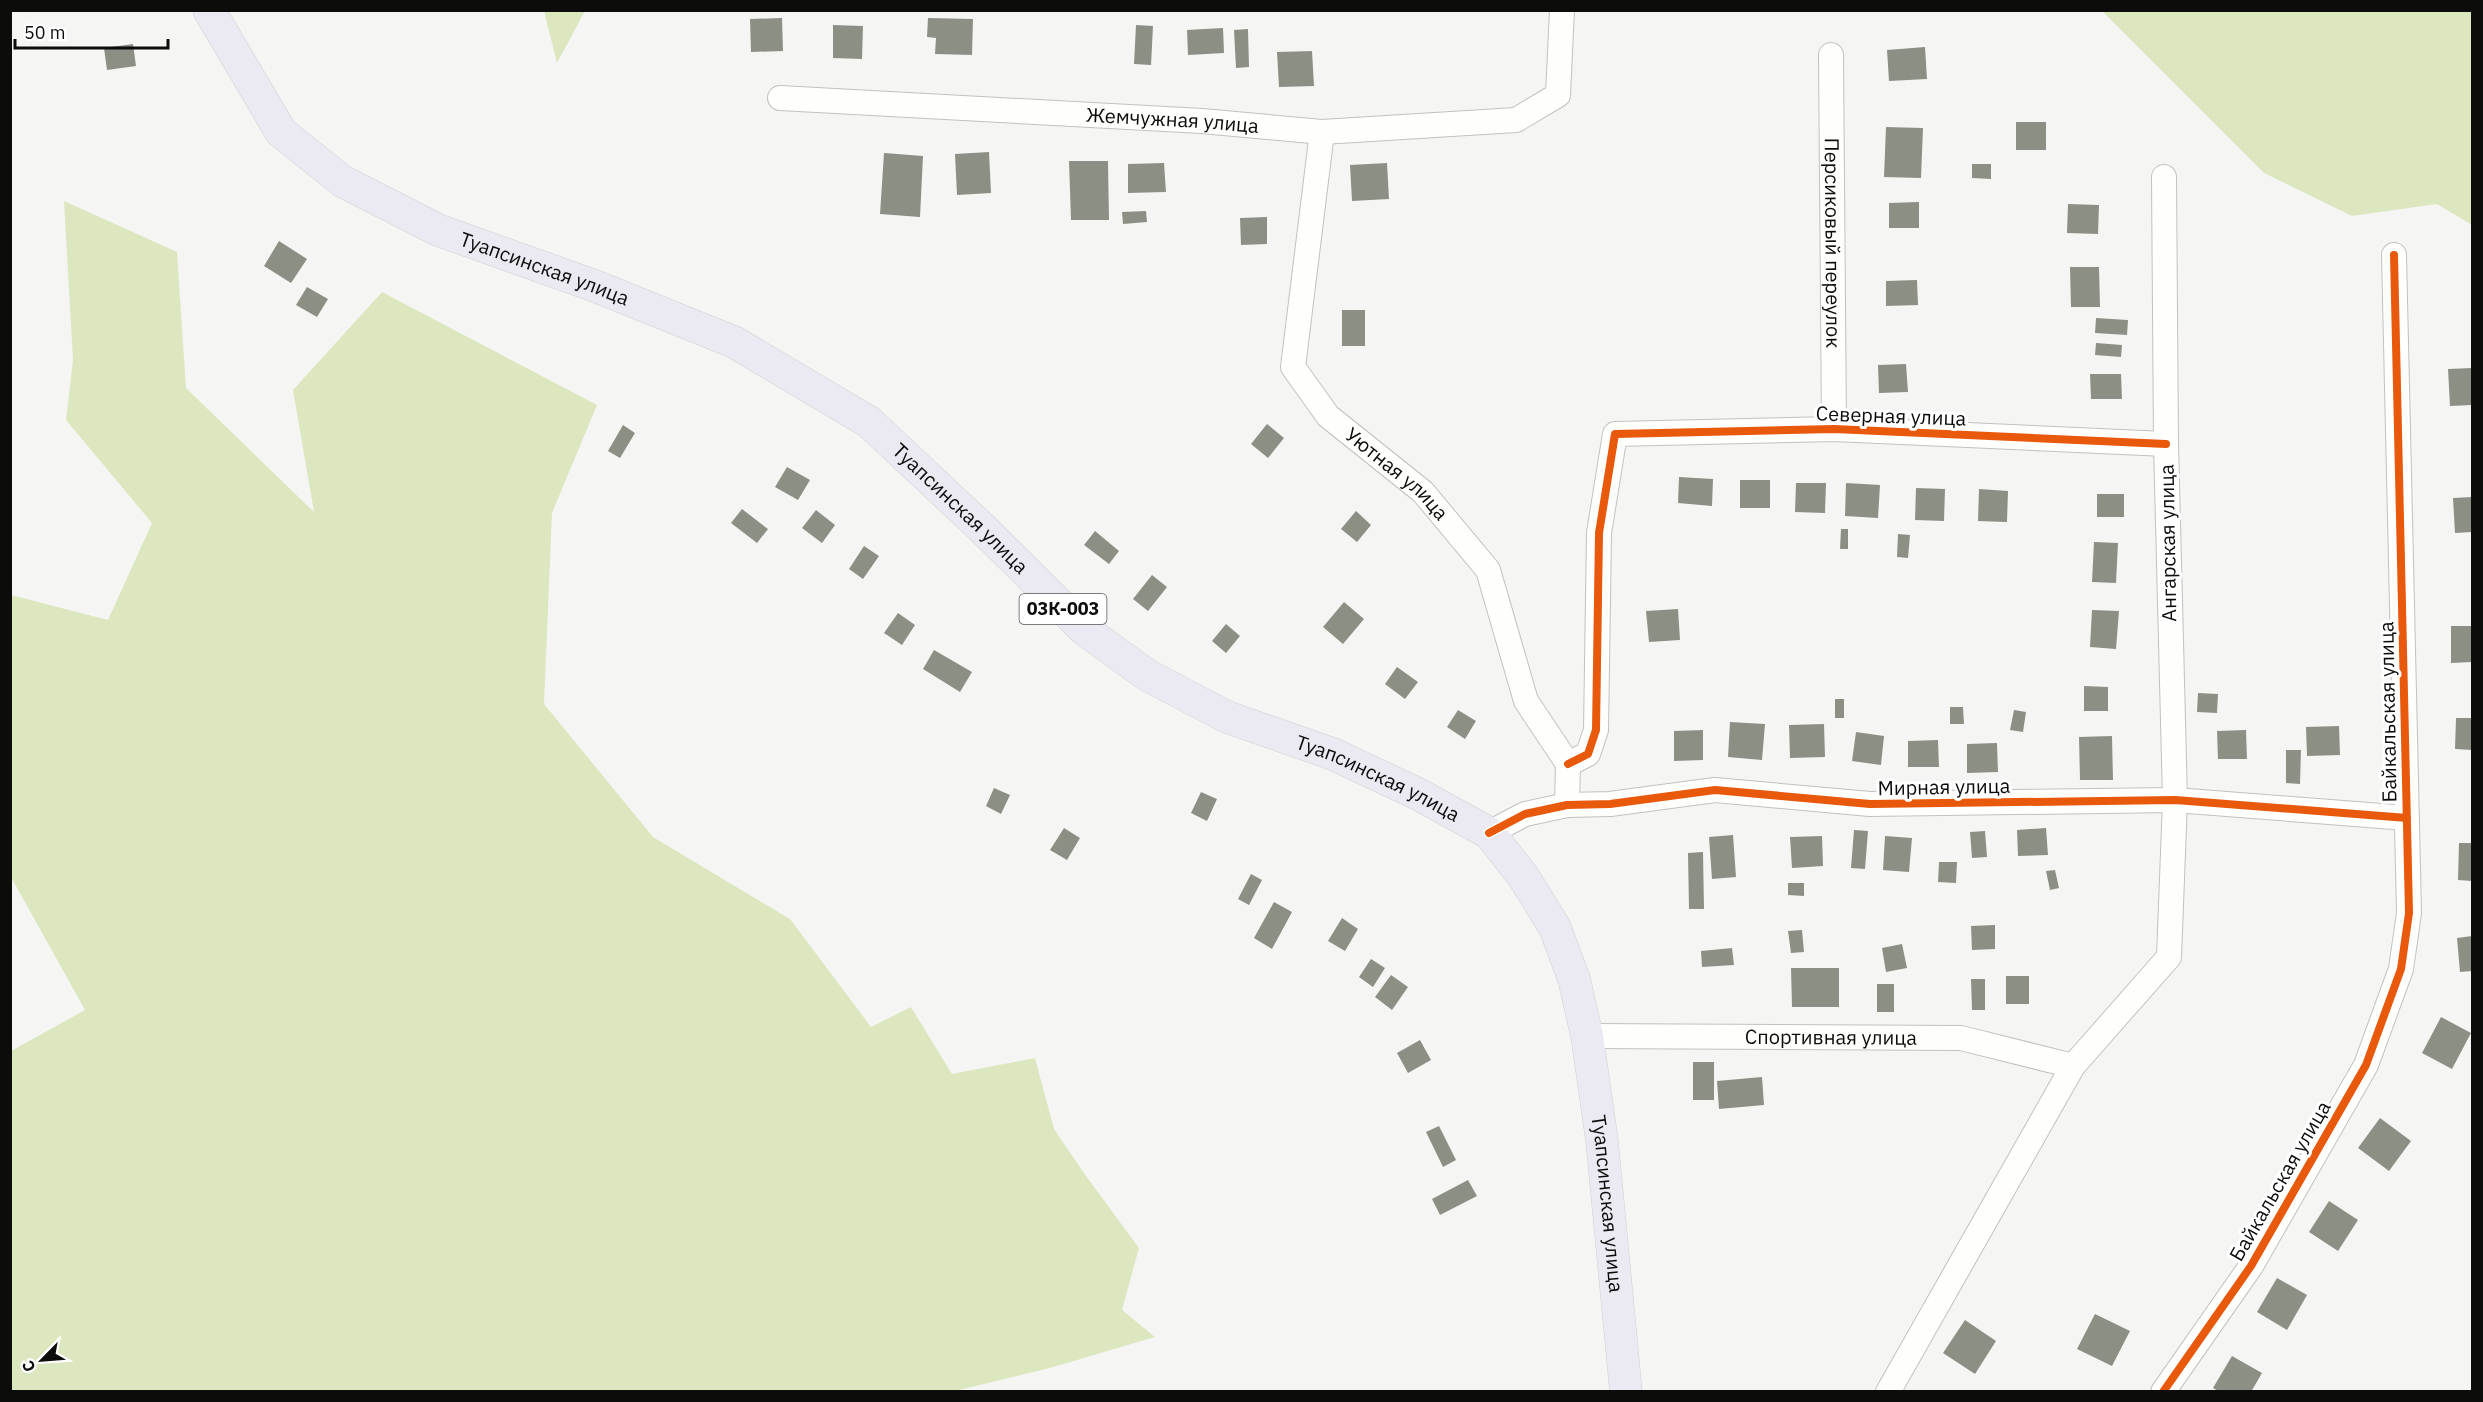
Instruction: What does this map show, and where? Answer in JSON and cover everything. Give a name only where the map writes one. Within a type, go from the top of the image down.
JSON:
[{"type":"main road","name":"Туапсинская улица","points":[[209,10],[281,132],[342,181],[438,230],[595,286],[734,342],[869,422],[982,528],[1085,630],[1147,675],[1227,717],[1343,759],[1418,794],[1489,833],[1523,876],[1555,928],[1574,980],[1587,1036],[1602,1141],[1626,1392]]},
{"type":"street","name":"Жемчужная улица","points":[[780,98],[1202,122],[1322,132],[1516,120],[1558,95],[1562,10]]},
{"type":"street","name":"Персиковый переулок","points":[[1831,55],[1834,429]]},
{"type":"street","name":"Уютная улица","points":[[1322,132],[1293,367],[1328,416],[1423,492],[1488,570],[1526,701],[1568,765]]},
{"type":"street","name":"Ангарская улица","points":[[1887,1392],[2073,1066],[2169,957],[2175,800],[2166,444],[2164,177]]},
{"type":"street","name":"Байкальская улица","points":[[2163,1392],[2251,1266],[2366,1065],[2401,969],[2409,913],[2394,255]]},
{"type":"street","name":"Северная улица","points":[[1568,765],[1588,754],[1596,730],[1599,533],[1615,434],[1834,429],[2166,444]]},
{"type":"street","points":[[1567,805],[1568,765]]},
{"type":"street","name":"Мирная улица","points":[[1489,833],[1525,814],[1567,805],[1610,804],[1715,790],[1870,804],[2175,800],[2407,818]]},
{"type":"street","name":"Спортивная улица","points":[[1587,1036],[1961,1038],[2073,1066]]},
{"type":"green space","points":[[544,11],[585,11],[557,63]]},
{"type":"green space","points":[[2102,11],[2472,11],[2472,225],[2437,204],[2352,216],[2264,173]]},
{"type":"green space","points":[[64,201],[177,252],[186,388],[314,512],[293,390],[382,292],[597,405],[552,513],[544,704],[653,837],[790,919],[871,1027],[911,1007],[952,1074],[1035,1058],[1054,1129],[1139,1248],[1122,1310],[1155,1337],[1050,1368],[955,1391],[11,1391],[11,1051],[85,1010],[11,877],[11,595],[108,620],[152,523],[66,420],[73,360]]},
{"type":"building","points":[[782,18],[783,51],[751,52],[750,19]]},
{"type":"building","points":[[928,18],[973,19],[972,55],[935,54],[936,38],[927,37]]},
{"type":"building","points":[[833,25],[863,26],[862,59],[833,58]]},
{"type":"building","points":[[1136,25],[1153,26],[1151,65],[1134,64]]},
{"type":"building","points":[[1223,28],[1224,53],[1188,55],[1187,30]]},
{"type":"building","points":[[1248,29],[1249,67],[1236,68],[1234,30]]},
{"type":"building","points":[[133,44],[136,66],[107,70],[104,48]]},
{"type":"building","points":[[1925,47],[1927,79],[1889,81],[1887,50]]},
{"type":"building","points":[[1312,51],[1314,86],[1279,87],[1277,52]]},
{"type":"building","points":[[2016,122],[2046,122],[2046,150],[2016,150]]},
{"type":"building","points":[[1886,127],[1923,128],[1921,178],[1884,177]]},
{"type":"building","points":[[989,152],[991,193],[957,195],[955,154]]},
{"type":"building","points":[[884,153],[923,156],[920,217],[880,214]]},
{"type":"building","points":[[1069,161],[1108,161],[1109,220],[1071,220]]},
{"type":"building","points":[[1164,163],[1166,192],[1128,193],[1128,164]]},
{"type":"building","points":[[1387,163],[1389,199],[1352,201],[1350,165]]},
{"type":"building","points":[[1972,164],[1991,164],[1991,179],[1972,178]]},
{"type":"building","points":[[1919,202],[1919,228],[1889,228],[1889,203]]},
{"type":"building","points":[[2068,204],[2099,205],[2098,234],[2067,233]]},
{"type":"building","points":[[1146,211],[1147,222],[1123,224],[1122,212]]},
{"type":"building","points":[[1267,217],[1267,244],[1241,245],[1240,218]]},
{"type":"building","points":[[279,241],[307,259],[291,283],[264,266]]},
{"type":"building","points":[[2070,267],[2099,267],[2100,307],[2071,307]]},
{"type":"building","points":[[1917,280],[1918,305],[1886,306],[1886,281]]},
{"type":"building","points":[[307,287],[328,299],[317,317],[296,305]]},
{"type":"building","points":[[1342,310],[1365,310],[1365,346],[1342,346]]},
{"type":"building","points":[[2096,318],[2128,320],[2127,335],[2095,333]]},
{"type":"building","points":[[2096,343],[2122,345],[2121,357],[2095,355]]},
{"type":"building","points":[[1906,364],[1908,392],[1879,393],[1878,365]]},
{"type":"building","points":[[2472,368],[2472,405],[2450,406],[2448,369]]},
{"type":"building","points":[[2090,374],[2121,374],[2122,399],[2091,399]]},
{"type":"building","points":[[1267,424],[1284,438],[1268,458],[1251,444]]},
{"type":"building","points":[[623,425],[635,433],[620,458],[608,451]]},
{"type":"building","points":[[787,467],[810,480],[798,500],[775,487]]},
{"type":"building","points":[[1679,477],[1713,479],[1712,506],[1678,503]]},
{"type":"building","points":[[1740,480],[1770,480],[1770,508],[1740,508]]},
{"type":"building","points":[[1796,483],[1826,483],[1825,513],[1795,512]]},
{"type":"building","points":[[1846,483],[1880,485],[1878,518],[1845,516]]},
{"type":"building","points":[[1916,488],[1945,489],[1944,521],[1915,520]]},
{"type":"building","points":[[1979,489],[2008,491],[2007,522],[1978,521]]},
{"type":"building","points":[[2097,494],[2124,494],[2124,517],[2097,517]]},
{"type":"building","points":[[2472,497],[2472,532],[2455,533],[2453,498]]},
{"type":"building","points":[[742,509],[768,529],[757,543],[731,523]]},
{"type":"building","points":[[816,510],[835,525],[822,543],[802,528]]},
{"type":"building","points":[[1356,511],[1371,525],[1357,542],[1341,529]]},
{"type":"building","points":[[1841,529],[1848,529],[1848,549],[1840,549]]},
{"type":"building","points":[[1095,531],[1119,551],[1109,564],[1084,545]]},
{"type":"building","points":[[1898,534],[1910,535],[1908,558],[1897,557]]},
{"type":"building","points":[[2094,542],[2118,543],[2116,583],[2092,582]]},
{"type":"building","points":[[864,546],[879,556],[863,579],[849,569]]},
{"type":"building","points":[[1152,575],[1167,587],[1148,611],[1133,599]]},
{"type":"building","points":[[1344,602],[1364,619],[1343,644],[1323,627]]},
{"type":"building","points":[[1678,609],[1680,640],[1649,642],[1646,611]]},
{"type":"building","points":[[2092,610],[2119,611],[2116,649],[2090,647]]},
{"type":"building","points":[[898,613],[915,625],[902,645],[884,633]]},
{"type":"building","points":[[1226,624],[1240,636],[1226,653],[1212,641]]},
{"type":"building","points":[[2451,626],[2472,626],[2472,662],[2451,663]]},
{"type":"building","points":[[934,650],[972,672],[960,692],[923,669]]},
{"type":"building","points":[[1397,667],[1418,682],[1405,699],[1385,684]]},
{"type":"building","points":[[2084,686],[2108,687],[2108,711],[2084,711]]},
{"type":"building","points":[[2198,693],[2218,694],[2217,713],[2197,712]]},
{"type":"building","points":[[1835,699],[1844,699],[1844,718],[1835,718]]},
{"type":"building","points":[[1950,707],[1963,707],[1964,724],[1950,724]]},
{"type":"building","points":[[1458,710],[1476,721],[1465,739],[1447,727]]},
{"type":"building","points":[[2014,710],[2026,712],[2023,732],[2010,730]]},
{"type":"building","points":[[2456,718],[2472,718],[2472,750],[2455,749]]},
{"type":"building","points":[[1730,722],[1765,724],[1762,760],[1728,757]]},
{"type":"building","points":[[1824,724],[1825,757],[1790,758],[1789,725]]},
{"type":"building","points":[[2339,726],[2340,755],[2307,756],[2306,727]]},
{"type":"building","points":[[1703,730],[1703,760],[1674,761],[1674,731]]},
{"type":"building","points":[[2246,730],[2247,759],[2218,759],[2217,731]]},
{"type":"building","points":[[1856,732],[1884,736],[1881,765],[1852,761]]},
{"type":"building","points":[[2112,736],[2113,780],[2080,780],[2079,737]]},
{"type":"building","points":[[1938,740],[1939,767],[1908,767],[1908,741]]},
{"type":"building","points":[[1997,743],[1998,772],[1967,773],[1967,744]]},
{"type":"building","points":[[2286,750],[2301,750],[2300,784],[2286,783]]},
{"type":"building","points":[[994,788],[1010,795],[1001,814],[986,806]]},
{"type":"building","points":[[1201,792],[1217,799],[1207,821],[1191,813]]},
{"type":"building","points":[[1064,828],[1080,838],[1067,860],[1050,850]]},
{"type":"building","points":[[2046,828],[2048,855],[2018,856],[2017,830]]},
{"type":"building","points":[[1854,830],[1868,831],[1865,869],[1851,868]]},
{"type":"building","points":[[1985,831],[1987,857],[1972,858],[1970,832]]},
{"type":"building","points":[[1733,835],[1736,877],[1712,879],[1709,837]]},
{"type":"building","points":[[1822,836],[1823,866],[1792,868],[1790,837]]},
{"type":"building","points":[[1885,836],[1912,838],[1909,872],[1883,870]]},
{"type":"building","points":[[2459,843],[2472,843],[2472,881],[2458,880]]},
{"type":"building","points":[[1703,852],[1704,909],[1689,909],[1688,853]]},
{"type":"building","points":[[1939,862],[1957,862],[1956,883],[1938,882]]},
{"type":"building","points":[[2055,870],[2059,888],[2050,890],[2046,871]]},
{"type":"building","points":[[1251,874],[1262,880],[1249,905],[1238,899]]},
{"type":"building","points":[[1788,883],[1804,883],[1804,896],[1788,895]]},
{"type":"building","points":[[1274,902],[1292,912],[1272,949],[1254,938]]},
{"type":"building","points":[[1342,918],[1358,929],[1345,951],[1328,941]]},
{"type":"building","points":[[1995,925],[1995,949],[1972,950],[1971,926]]},
{"type":"building","points":[[1802,930],[1804,952],[1791,953],[1788,931]]},
{"type":"building","points":[[2472,936],[2472,971],[2460,972],[2457,938]]},
{"type":"building","points":[[1902,944],[1907,968],[1886,972],[1882,948]]},
{"type":"building","points":[[1732,948],[1734,965],[1702,967],[1701,951]]},
{"type":"building","points":[[1371,959],[1385,968],[1373,987],[1359,977]]},
{"type":"building","points":[[1791,968],[1839,968],[1839,1007],[1792,1007]]},
{"type":"building","points":[[1391,975],[1408,987],[1392,1010],[1375,997]]},
{"type":"building","points":[[2006,976],[2029,976],[2029,1004],[2006,1004]]},
{"type":"building","points":[[1971,979],[1985,979],[1985,1010],[1972,1010]]},
{"type":"building","points":[[1877,984],[1894,984],[1894,1012],[1877,1012]]},
{"type":"building","points":[[2441,1017],[2471,1033],[2452,1069],[2422,1053]]},
{"type":"building","points":[[1420,1040],[1431,1060],[1408,1073],[1397,1053]]},
{"type":"building","points":[[1693,1062],[1714,1062],[1714,1100],[1693,1100]]},
{"type":"building","points":[[1762,1077],[1764,1105],[1719,1109],[1717,1081]]},
{"type":"building","points":[[2380,1118],[2411,1141],[2389,1171],[2358,1148]]},
{"type":"building","points":[[1439,1126],[1456,1160],[1443,1167],[1426,1132]]},
{"type":"building","points":[[1468,1180],[1477,1196],[1440,1215],[1432,1199]]},
{"type":"building","points":[[2329,1201],[2358,1220],[2338,1251],[2309,1232]]},
{"type":"building","points":[[2277,1278],[2307,1295],[2287,1330],[2257,1312]]},
{"type":"building","points":[[2095,1314],[2130,1331],[2112,1366],[2077,1349]]},
{"type":"building","points":[[1965,1320],[1996,1341],[1975,1374],[1943,1353]]},
{"type":"building","points":[[2232,1356],[2262,1373],[2251,1392],[2220,1392],[2213,1388]]},
{"type":"cycle path","points":[[2163,1392],[2251,1266],[2366,1065],[2401,969],[2409,913],[2394,255]]},
{"type":"cycle path","points":[[1568,764],[1588,754],[1596,730],[1599,533],[1615,434],[1834,429],[2166,444]]},
{"type":"cycle path","points":[[1489,833],[1525,814],[1567,805],[1610,804],[1715,790],[1870,804],[2175,800],[2407,818]]}]
